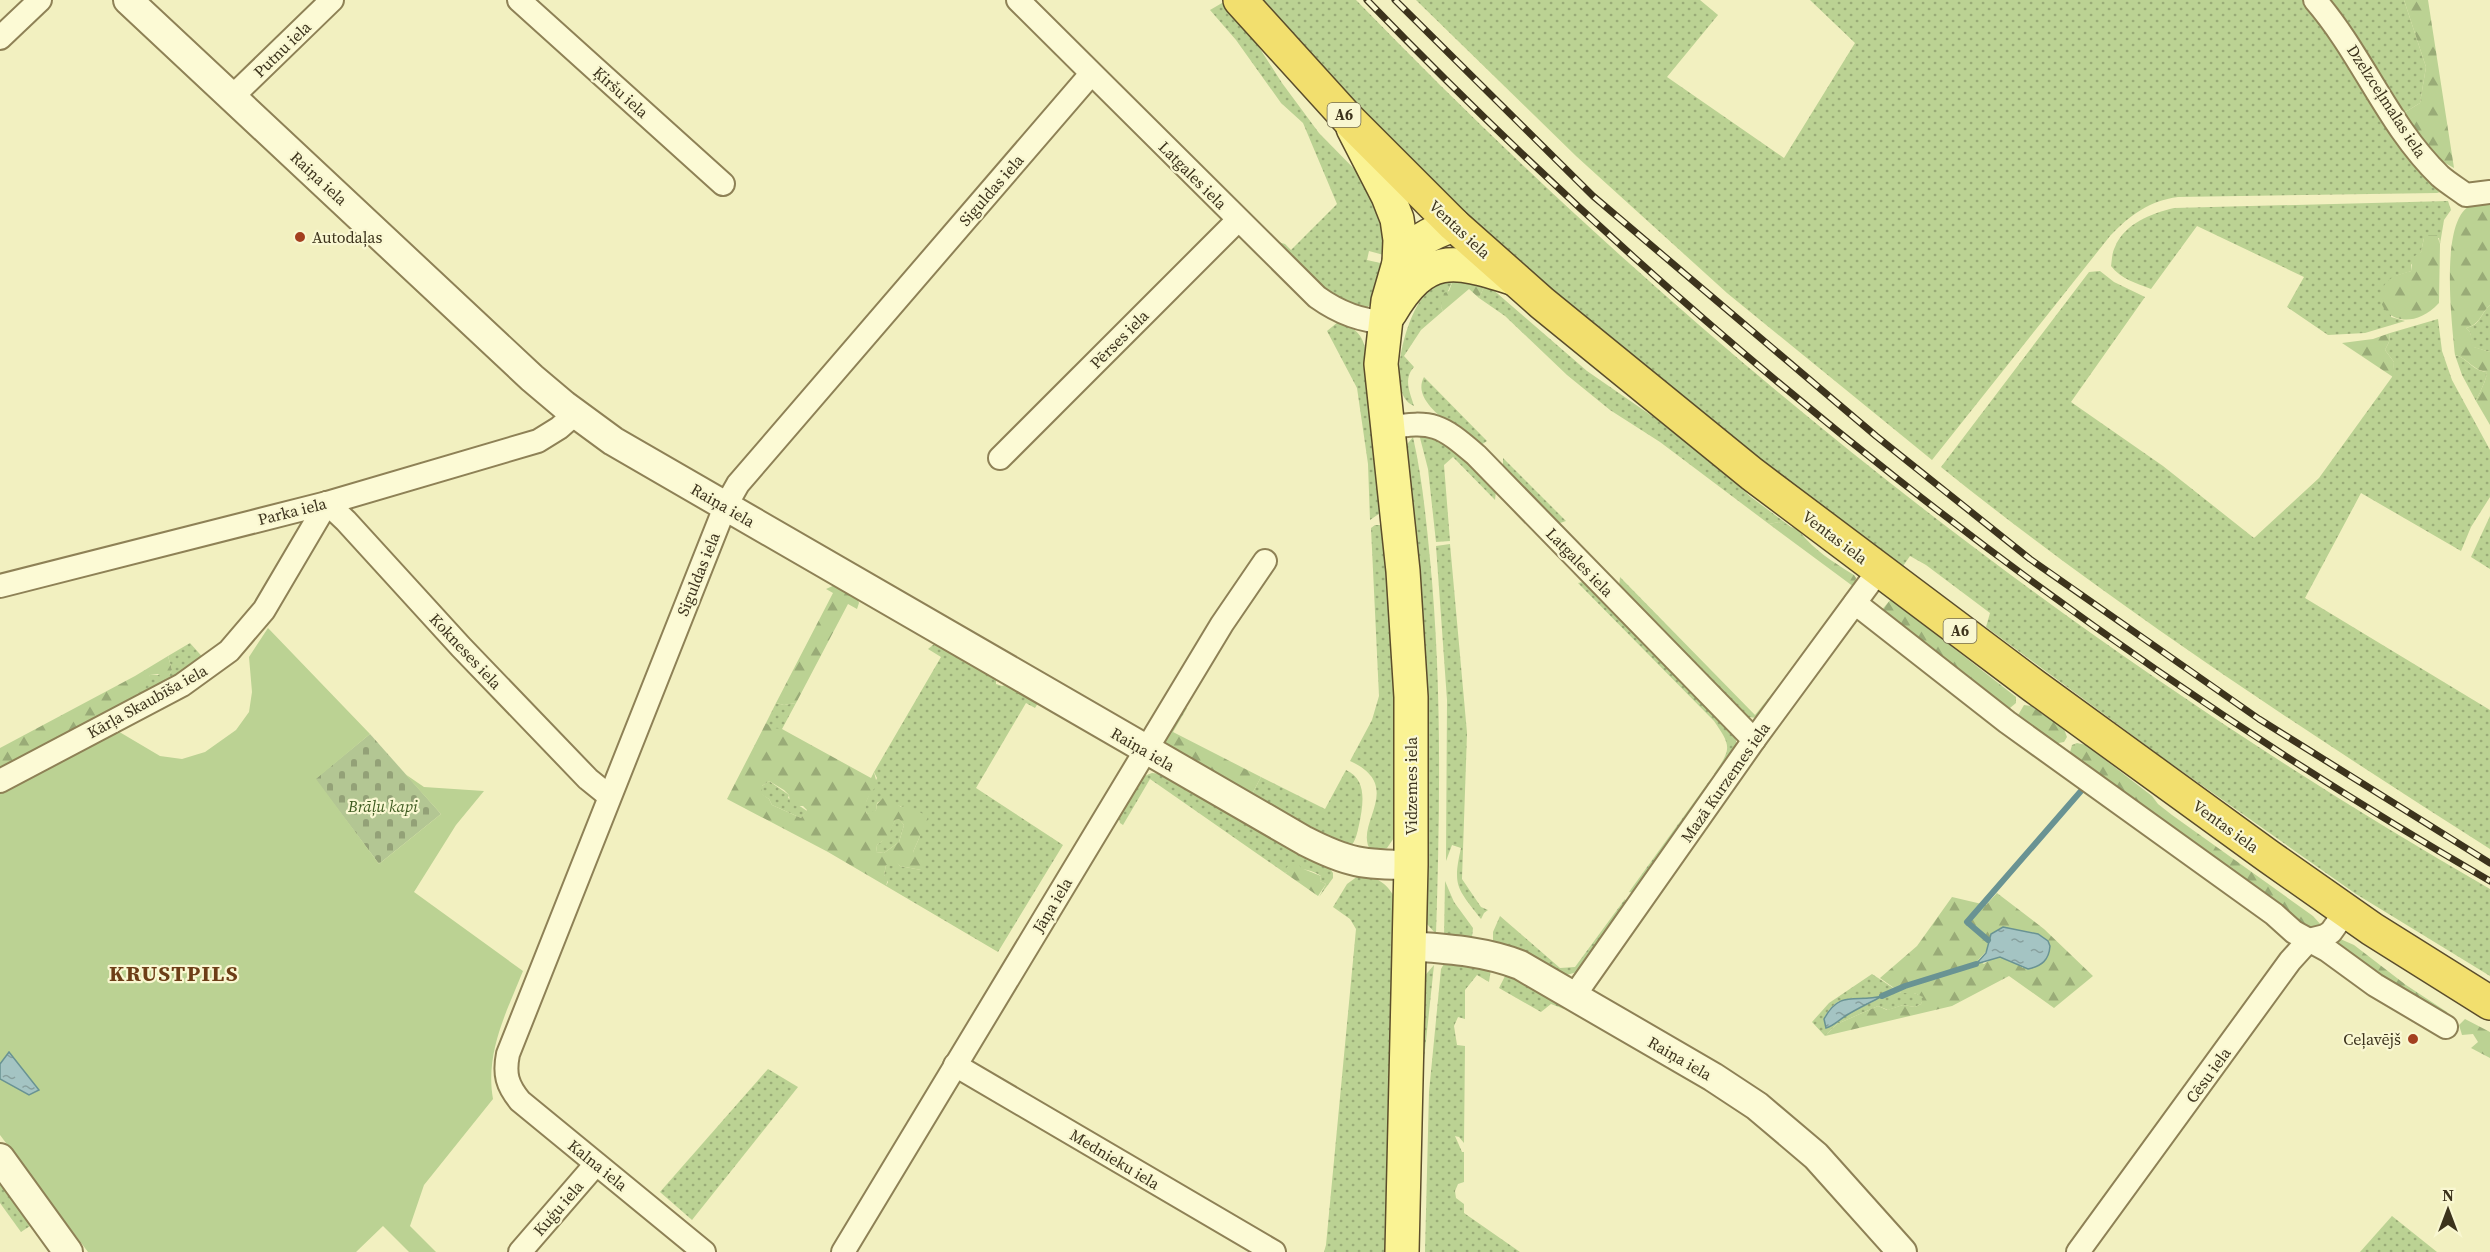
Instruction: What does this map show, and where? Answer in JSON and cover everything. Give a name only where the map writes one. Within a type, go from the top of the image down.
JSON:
[{"type":"highway","name":"Ventas iela","points":[[1240,0],[1349,120],[1454,225],[1512,278],[1752,474],[2084,723],[2346,911],[2490,1003]]},
{"type":"main road","points":[[1349,120],[1388,196],[1397,219],[1400,240],[1414,266]]},
{"type":"main road","points":[[1414,266],[1407,250],[1420,239],[1454,225]]},
{"type":"main road","points":[[1414,266],[1456,264],[1481,268],[1512,278]]},
{"type":"main road","name":"Vidzemes iela","points":[[1402,1252],[1412,748],[1408,634],[1381,364],[1390,290],[1414,266]]},
{"type":"street","points":[[0,38],[40,0]]},
{"type":"street","name":"Raiņa iela","points":[[128,0],[525,371],[575,414],[622,447],[1145,750],[1328,853],[1348,861],[1371,865],[1411,865]]},
{"type":"street","name":"Putnu iela","points":[[232,97],[332,0]]},
{"type":"street","name":"Ķiršu iela","points":[[519,0],[723,184]]},
{"type":"street","name":"Latgales iela","points":[[1018,0],[1323,302],[1343,313],[1366,321],[1385,322]]},
{"type":"street","name":"Dzelzceļmalas iela","points":[[2315,0],[2344,36],[2379,94],[2425,159],[2442,177],[2466,195],[2490,192]]},
{"type":"street","name":"Siguldas iela","points":[[506,1069],[508,1054],[725,507],[752,466],[1091,74]]},
{"type":"street","name":"Pērses iela","points":[[1000,458],[1238,220]]},
{"type":"street","name":"Parka iela","points":[[0,585],[327,503],[538,441],[559,428],[575,414]]},
{"type":"street","name":"Latgales iela","points":[[1387,428],[1419,423],[1435,426],[1454,436],[1476,455],[1754,740]]},
{"type":"street","name":"Kārļa Skaubīša iela","points":[[0,781],[182,685],[229,651],[264,610],[327,503]]},
{"type":"street","name":"Kokneses iela","points":[[327,503],[346,520],[461,647],[588,779],[609,796]]},
{"type":"street","name":"Jāņa iela","points":[[843,1252],[1145,750],[1222,624],[1265,561]]},
{"type":"street","name":"Mazā Kurzemes iela","points":[[1574,996],[1754,740],[1879,570]]},
{"type":"street","points":[[1855,603],[2007,722],[2274,914],[2294,932],[2375,985],[2446,1027]]},
{"type":"street","name":"Cēsu iela","points":[[2078,1252],[2290,961],[2309,940],[2320,938],[2331,932],[2346,911]]},
{"type":"street","name":"Raiņa iela","points":[[1409,946],[1474,951],[1520,965],[1713,1077],[1784,1126],[1844,1185],[1902,1252]]},
{"type":"street","name":"Mednieku iela","points":[[955,1065],[1274,1252]]},
{"type":"street","name":"Kalna iela","points":[[506,1069],[506,1079],[520,1101],[704,1252]]},
{"type":"street","points":[[0,1158],[68,1252]]},
{"type":"street","name":"Kuģu iela","points":[[520,1252],[596,1164]]},
{"type":"green space","points":[[1255,0],[1356,0],[1485,128],[1617,252],[1752,371],[1892,484],[2035,593],[2183,697],[2334,795],[2490,889],[2490,976],[2356,894],[2166,760],[1986,627],[1990,613],[1926,565],[1910,556],[1901,569],[1659,385],[1417,170]]},
{"type":"green space","points":[[1416,0],[1700,0],[1718,15],[1667,77],[1784,158],[1855,43],[1810,0],[2309,0],[2447,190],[2437,193],[2178,197],[2158,202],[2141,210],[2110,236],[1932,460],[1727,293],[1576,156]]},
{"type":"green space","points":[[2324,0],[2404,0],[2426,67],[2420,103],[2399,116]]},
{"type":"green space","points":[[2404,0],[2428,0],[2454,168],[2429,154],[2399,116],[2420,103],[2426,67]]},
{"type":"green space","points":[[1222,3],[1228,4],[1246,27],[1282,83],[1319,133],[1370,185],[1391,257],[1369,251],[1367,260],[1389,265],[1374,300],[1362,309],[1350,306],[1321,287],[1275,241],[1285,244],[1291,250],[1337,204],[1303,123],[1281,103],[1236,40],[1210,10]]},
{"type":"green space","points":[[2448,201],[2451,210],[2444,220],[2440,244],[2439,238],[2424,238],[2421,252],[2411,265],[2411,271],[2396,276],[2391,317],[2405,321],[2365,333],[2328,335],[2287,307],[2304,277],[2197,226],[2151,289],[2134,283],[2111,266],[2114,249],[2125,232],[2148,216],[2174,208]]},
{"type":"green space","points":[[2490,203],[2490,305],[2478,321],[2466,328],[2470,332],[2474,347],[2490,352],[2490,425],[2476,401],[2487,372],[2455,355],[2450,276],[2454,234],[2459,218],[2470,206]]},
{"type":"green space","points":[[2437,235],[2440,244],[2439,303],[2425,314],[2412,319],[2400,319],[2390,315],[2381,299],[2382,289],[2391,278],[2411,271],[2413,257],[2421,252],[2424,238]]},
{"type":"green space","points":[[2100,271],[2114,282],[2145,297],[2071,402],[2163,466],[2254,538],[2319,478],[2392,377],[2394,362],[2385,350],[2390,333],[2438,319],[2442,351],[2452,380],[2490,450],[2490,497],[2471,527],[2461,551],[2361,493],[2305,598],[2490,710],[2490,849],[2210,666],[2074,569],[1941,467],[2089,272]]},
{"type":"green space","points":[[1434,278],[1453,280],[1441,307],[1443,311],[1421,330],[1404,356],[1414,367],[1408,381],[1414,406],[1405,399],[1401,387],[1400,358],[1408,326],[1419,303],[1439,284]]},
{"type":"green space","points":[[1453,280],[1483,281],[1484,287],[1479,298],[1469,289],[1443,311],[1441,307],[1444,293],[1449,291]]},
{"type":"green space","points":[[1483,281],[1587,371],[1694,445],[1751,497],[1791,527],[1786,527],[1779,522],[1769,524],[1660,442],[1610,410],[1567,375],[1505,316],[1479,298],[1484,287]]},
{"type":"green space","points":[[2490,305],[2490,352],[2473,347],[2470,332],[2466,328],[2478,322]]},
{"type":"green space","points":[[1338,322],[1357,332],[1366,351],[1383,511],[1370,520],[1368,464],[1357,388],[1327,331]]},
{"type":"green space","points":[[2390,333],[2385,350],[2394,362],[2393,377],[2342,343],[2373,339]]},
{"type":"green space","points":[[2455,355],[2487,372],[2476,401],[2462,375]]},
{"type":"green space","points":[[1424,377],[1487,441],[1481,445],[1451,425],[1431,407],[1421,387]]},
{"type":"green space","points":[[1419,434],[1434,436],[1459,453],[1496,491],[1495,500],[1453,457],[1444,465],[1450,541],[1436,542],[1428,469]]},
{"type":"green space","points":[[1413,437],[1427,528],[1437,653],[1439,793],[1436,934],[1426,923],[1404,448]]},
{"type":"green space","points":[[1503,458],[1566,521],[1557,524],[1503,467]]},
{"type":"green space","points":[[2490,516],[2490,569],[2471,557]]},
{"type":"green space","points":[[1779,522],[1798,530],[1818,550],[1854,575],[1856,578],[1854,587],[1769,524]]},
{"type":"green space","points":[[1375,525],[1382,525],[1394,611],[1396,835],[1387,848],[1371,851],[1367,841],[1377,794],[1375,782],[1366,771],[1350,761],[1372,720],[1379,696],[1371,528]]},
{"type":"green space","points":[[1450,544],[1467,733],[1462,879],[1481,907],[1488,910],[1481,919],[1462,894],[1457,880],[1461,848],[1452,845],[1446,861],[1447,700],[1436,546]]},
{"type":"green space","points":[[1620,577],[1755,715],[1803,655],[1757,718],[1748,717],[1619,587]]},
{"type":"green space","points":[[1583,582],[1595,589],[1735,735],[1737,748],[1718,775],[1714,774],[1724,758],[1727,747],[1724,736],[1714,721],[1578,583]]},
{"type":"green space","points":[[837,584],[856,594],[859,603],[857,609],[848,604],[796,703],[784,705],[776,703],[833,593],[826,589]]},
{"type":"green space","points":[[1891,599],[2016,697],[2016,703],[2010,708],[2004,708],[1880,612]]},
{"type":"green space","points":[[268,628],[370,734],[316,779],[379,864],[441,814],[405,774],[424,787],[484,791],[456,825],[414,892],[523,971],[494,1049],[491,1082],[493,1099],[424,1185],[410,1226],[436,1252],[409,1252],[383,1226],[356,1252],[88,1252],[0,1135],[0,787],[111,727],[160,756],[182,759],[205,752],[236,730],[249,712],[252,692],[249,657]]},
{"type":"green space","points":[[938,641],[957,652],[962,661],[996,675],[996,684],[1002,686],[1010,683],[1038,703],[1035,708],[1026,703],[976,788],[1063,845],[998,952],[886,886],[888,882],[884,875],[886,865],[896,862],[900,866],[921,870],[913,852],[920,836],[902,807],[883,799],[877,803],[873,813],[867,814],[864,806],[877,778],[874,772],[941,657],[928,649]]},
{"type":"green space","points":[[190,643],[206,661],[135,700],[150,675],[169,675],[172,670],[168,656]]},
{"type":"green space","points":[[168,656],[172,670],[169,675],[161,677],[158,674],[150,675],[145,688],[137,694],[135,700],[0,772],[0,748]]},
{"type":"green space","points":[[776,703],[784,705],[796,703],[782,729],[773,729],[766,723]]},
{"type":"green space","points":[[2024,705],[2031,706],[2064,729],[2067,737],[2064,742],[2053,744],[2017,717]]},
{"type":"green space","points":[[1182,707],[1187,708],[1173,732],[1261,777],[1250,798],[1164,746],[1163,740]]},
{"type":"green space","points":[[766,723],[773,728],[782,729],[871,778],[874,772],[877,784],[866,802],[867,814],[876,810],[877,804],[883,798],[889,798],[901,807],[908,805],[928,817],[925,830],[920,831],[913,852],[928,859],[928,863],[921,870],[900,866],[896,863],[893,866],[886,865],[884,875],[888,879],[886,886],[828,852],[727,799]],"holes":[[[769,781],[789,795],[790,803],[803,806],[807,810],[801,818],[772,805],[769,799],[762,794],[762,786]],[[899,819],[904,825],[899,842],[884,853],[876,852],[877,845],[888,837],[895,820]]]},
{"type":"green space","name":"Brāļu kapi","points":[[370,734],[441,814],[379,864],[315,779]]},
{"type":"green space","points":[[2077,743],[2086,745],[2152,796],[2172,815],[2313,916],[2322,926],[2314,934],[2069,756],[2072,745]]},
{"type":"green space","points":[[1346,770],[1358,780],[1362,794],[1359,825],[1355,840],[1350,847],[1345,848],[1250,798],[1261,777],[1325,809]]},
{"type":"green space","points":[[1152,773],[1162,774],[1328,866],[1333,873],[1333,878],[1319,897],[1326,884],[1320,881],[1321,876],[1303,869],[1285,873],[1150,779],[1123,825],[1119,819],[1131,792],[1140,780]]},
{"type":"green space","points":[[1710,780],[1698,805],[1634,893],[1629,892]]},
{"type":"green space","points":[[769,781],[807,811],[801,818],[772,805],[769,799],[761,794],[762,786]]},
{"type":"green space","points":[[899,819],[904,825],[899,842],[884,853],[876,852],[877,845],[886,837],[895,820]]},
{"type":"green space","points":[[1292,862],[1297,862],[1301,868],[1321,876],[1320,881],[1326,884],[1318,896],[1285,873],[1289,871],[1286,868]]},
{"type":"green space","points":[[1358,876],[1380,881],[1395,898],[1391,1252],[1324,1252],[1356,929],[1350,919],[1333,907],[1347,884]]},
{"type":"green space","points":[[1445,881],[1454,902],[1473,928],[1472,937],[1467,939],[1444,938]]},
{"type":"green space","points":[[1997,893],[2044,929],[2093,976],[2054,1008],[2009,976],[1952,1006],[1825,1036],[1837,1024],[1878,1006],[1887,1010],[1903,1005],[1915,1007],[1921,1004],[1923,997],[1914,993],[1901,993],[1880,978],[1917,946],[1952,897],[1986,905]],"holes":[[[2008,928],[2037,934],[2050,946],[2023,968],[2004,958],[1995,958],[1984,964],[1978,960]]]},
{"type":"green space","points":[[1625,899],[1627,904],[1577,972],[1563,976],[1493,943],[1493,932],[1500,916],[1560,968],[1575,967]]},
{"type":"green space","points":[[2338,938],[2354,945],[2406,985],[2447,1012],[2449,1017],[2430,1011],[2333,942]]},
{"type":"green space","points":[[1445,962],[1491,969],[1489,982],[1477,975],[1465,990],[1465,1019],[1458,1017],[1454,1026],[1457,1045],[1465,1046],[1464,1143],[1455,1136],[1464,1152],[1464,1182],[1458,1184],[1455,1191],[1456,1198],[1464,1204],[1464,1213],[1520,1252],[1425,1252],[1429,1092],[1441,969]]},
{"type":"green space","points":[[1434,965],[1421,1088],[1422,979]]},
{"type":"green space","points":[[1872,974],[1901,993],[1914,993],[1924,997],[1921,1004],[1915,1007],[1903,1005],[1888,1010],[1878,1006],[1837,1024],[1825,1036],[1812,1022],[1829,1003]],"holes":[[[1879,997],[1848,1014],[1832,1026],[1826,1028],[1824,1018],[1830,1009],[1841,1000]]]},
{"type":"green space","points":[[1505,976],[1511,976],[1562,1005],[1564,1009],[1551,1004],[1541,1012],[1499,988]]},
{"type":"green space","points":[[2465,1019],[2490,1032],[2490,1058],[2471,1048],[2478,1042],[2473,1034],[2462,1035],[2459,1025]]},
{"type":"green space","points":[[768,1069],[798,1087],[692,1220],[660,1192]]},
{"type":"green space","points":[[0,1183],[30,1226],[21,1232],[0,1203]]},
{"type":"green space","points":[[2392,1216],[2437,1252],[2360,1252]]},
{"type":"water","points":[[2003,927],[2038,934],[2048,941],[2050,946],[2046,959],[2041,964],[2028,969],[2000,957],[1976,964],[1986,953],[1991,934]]},
{"type":"water","points":[[1882,996],[1826,1028],[1824,1019],[1836,1004],[1843,1000]]},
{"type":"water","points":[[9,1052],[39,1090],[29,1095],[0,1079],[0,1064]]},
{"type":"waterway","points":[[1988,940],[1967,922],[2081,791]]},
{"type":"waterway","points":[[1882,996],[1905,986],[1976,964]]},
{"type":"railway","points":[[1367,0],[1494,127],[1624,249],[1759,366],[1898,480],[2041,588],[2187,691],[2337,789],[2490,881]]},
{"type":"railway","points":[[1395,0],[1593,196],[1876,436],[2030,559],[2259,719],[2490,863]]},
{"type":"place","name":"Autodaļas","points":[[300,237]]},
{"type":"place","name":"Ceļavējš","points":[[2413,1039]]},
{"type":"district","name":"KRUSTPILS","points":[[174,973]]}]
